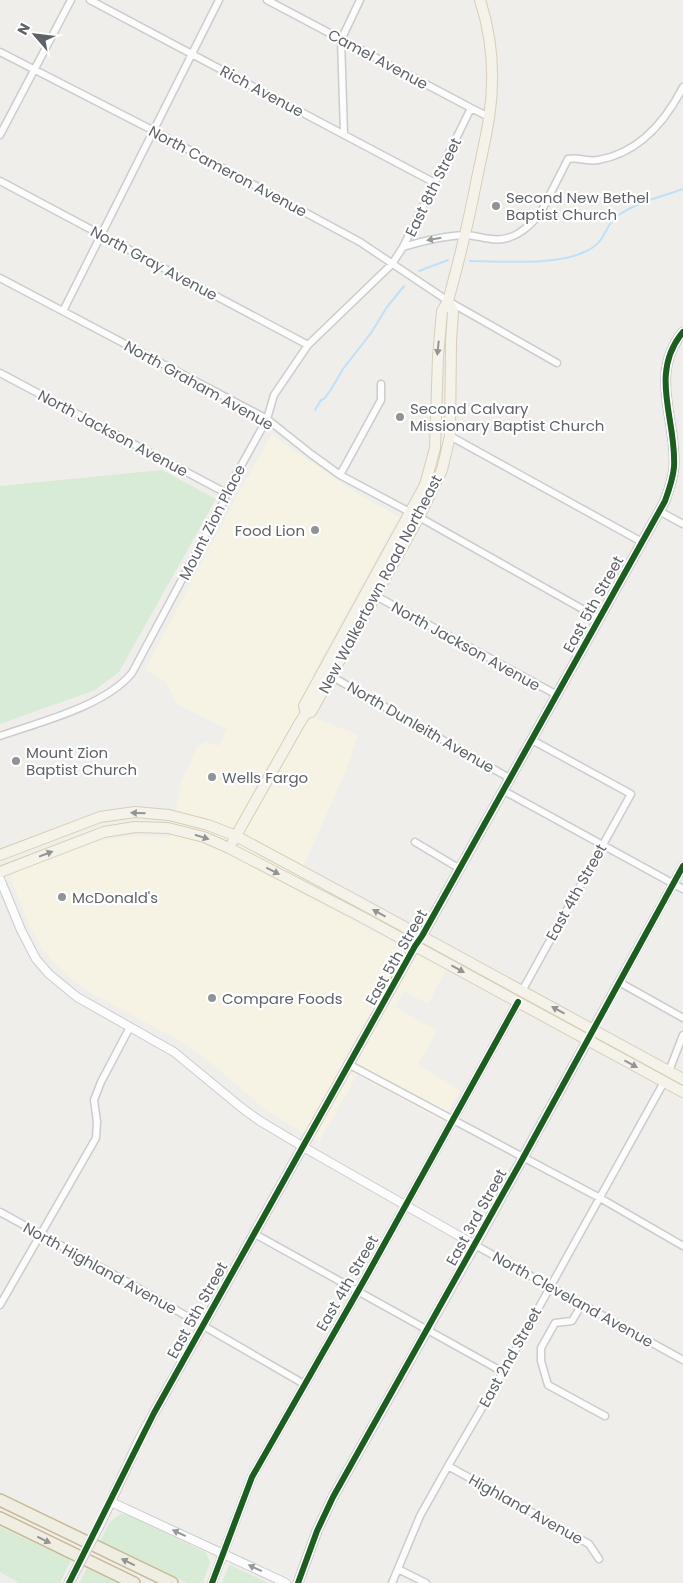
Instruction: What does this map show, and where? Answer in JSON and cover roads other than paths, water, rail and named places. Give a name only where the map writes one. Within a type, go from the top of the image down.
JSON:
[{"type":"highway","points":[[0,1500],[172,1583]]},
{"type":"highway","points":[[0,1518],[134,1583]]},
{"type":"main road","name":"New Walkertown Road Northeast","points":[[229,848],[306,714],[311,712],[376,596],[415,515],[425,485],[435,448],[438,357],[442,310],[448,302],[466,235],[489,116],[491,50],[480,0]]},
{"type":"main road","name":"New Walkertown Road Northeast","points":[[306,714],[304,706],[442,470],[450,436],[453,312],[448,302]]},
{"type":"main road","name":"East 5th Street","points":[[69,1583],[111,1502],[140,1439],[415,946],[511,779],[659,511],[671,486],[674,468],[673,444],[665,394],[665,374],[670,353],[683,332]]},
{"type":"main road","points":[[437,379],[444,383],[444,426],[450,436]]},
{"type":"main road","points":[[0,855],[100,817],[135,812],[169,815],[208,825],[236,836],[683,1078]]},
{"type":"main road","points":[[0,872],[104,832],[135,827],[168,828],[204,837],[229,848],[415,946],[683,1092]]},
{"type":"main road","name":"East 3rd Street","points":[[298,1583],[332,1497],[523,1158],[593,1029]]},
{"type":"street","points":[[0,136],[71,0]]},
{"type":"street","name":"Rich Avenue","points":[[90,0],[435,183]]},
{"type":"street","points":[[63,311],[219,0]]},
{"type":"street","name":"Camel Avenue","points":[[267,0],[489,116]]},
{"type":"street","points":[[344,134],[341,40],[360,0]]},
{"type":"street","name":"North Cameron Avenue","points":[[0,52],[154,131],[360,242],[448,302],[557,363]]},
{"type":"street","points":[[403,247],[431,239],[466,235],[501,240],[521,232],[540,214],[568,159],[596,161],[630,150],[661,122],[683,87]]},
{"type":"street","name":"East 8th Street","points":[[392,264],[403,247],[471,108]]},
{"type":"street","name":"North Gray Avenue","points":[[0,181],[308,345]]},
{"type":"street","name":"Mount Zion Place","points":[[0,736],[94,702],[106,696],[126,680],[141,659],[225,499],[226,493],[267,419],[268,409],[274,395],[308,345],[392,264]]},
{"type":"street","name":"North Graham Avenue","points":[[0,278],[267,419],[340,475],[600,619]]},
{"type":"street","name":"North Jackson Avenue","points":[[0,373],[226,493]]},
{"type":"street","points":[[340,475],[381,400],[381,384]]},
{"type":"street","points":[[450,436],[642,542]]},
{"type":"street","points":[[659,511],[683,524]]},
{"type":"street","name":"North Jackson Avenue","points":[[376,596],[557,696]]},
{"type":"street","name":"North Dunleith Avenue","points":[[331,676],[511,779]]},
{"type":"street","name":"East 4th Street","points":[[522,991],[631,794],[532,740]]},
{"type":"street","name":"North Dunleith Avenue","points":[[504,791],[683,889]]},
{"type":"street","points":[[415,842],[460,869]]},
{"type":"street","name":"East 3rd Street","points":[[593,1029],[683,866]]},
{"type":"street","name":"North Cleveland Avenue","points":[[0,879],[21,930],[36,959],[77,997],[174,1052],[242,1108],[303,1147],[683,1360]]},
{"type":"street","points":[[619,982],[683,1018]]},
{"type":"street","name":"East 4th Street","points":[[213,1581],[252,1477],[518,1002]]},
{"type":"street","points":[[0,1305],[96,1138],[97,1122],[94,1100],[101,1082],[130,1027]]},
{"type":"street","points":[[669,1071],[683,1035]]},
{"type":"street","points":[[350,1065],[600,1198],[683,1246]]},
{"type":"street","name":"East 2nd Street","points":[[392,1583],[420,1516],[503,1372],[664,1082]]},
{"type":"street","name":"North Highland Avenue","points":[[0,1212],[304,1384]]},
{"type":"street","points":[[255,1234],[503,1372]]},
{"type":"street","points":[[582,1304],[572,1321],[555,1323],[541,1348],[541,1361],[548,1385],[605,1416]]},
{"type":"street","name":"Highland Avenue","points":[[448,1466],[588,1544],[599,1559]]},
{"type":"street","points":[[111,1502],[286,1583]]},
{"type":"street","points":[[398,1569],[426,1583]]},
{"type":"waterway","points":[[470,261],[528,262],[573,256],[596,245],[613,219],[624,212],[640,204],[683,189]]},
{"type":"waterway","points":[[419,271],[448,260]]},
{"type":"waterway","points":[[315,410],[371,333],[387,307],[404,286]]},
{"type":"place","name":"Second New Bethel Baptist Church","points":[[496,206]]},
{"type":"place","name":"Second Calvary Missionary Baptist Church","points":[[400,417]]},
{"type":"place","name":"Food Lion","points":[[315,530]]},
{"type":"place","name":"Mount Zion Baptist Church","points":[[16,761]]},
{"type":"place","name":"Wells Fargo","points":[[212,777]]},
{"type":"place","name":"McDonald's","points":[[62,897]]},
{"type":"place","name":"Compare Foods","points":[[212,998]]}]
